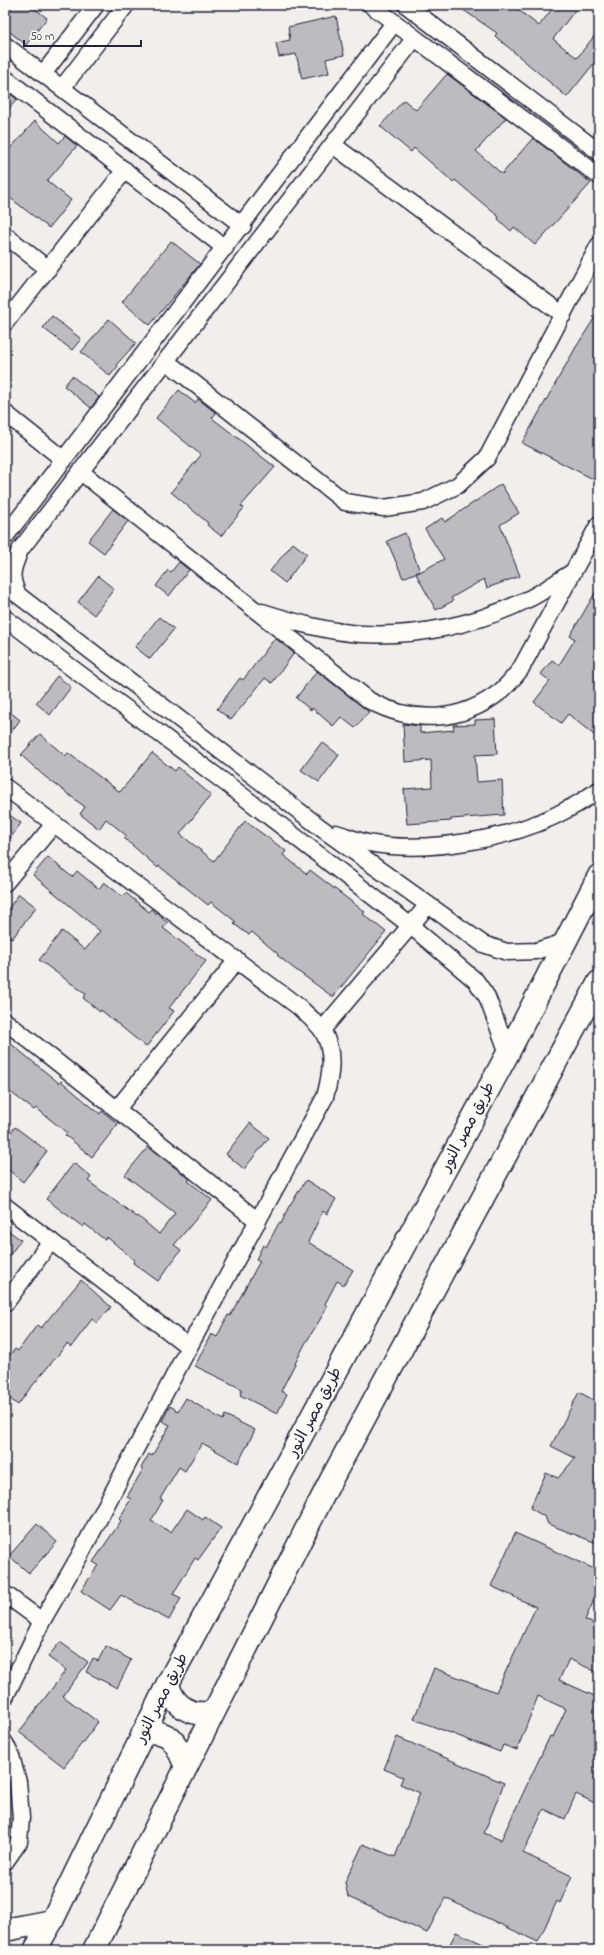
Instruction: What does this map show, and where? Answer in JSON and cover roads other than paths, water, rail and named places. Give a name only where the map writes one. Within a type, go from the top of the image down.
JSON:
[{"type":"street","points":[[43,74],[96,5]]},
{"type":"street","points":[[62,88],[126,5]]},
{"type":"street","points":[[371,5],[414,39],[599,176]]},
{"type":"street","points":[[406,5],[599,152]]},
{"type":"street","points":[[5,537],[243,226],[394,23]]},
{"type":"street","points":[[18,595],[12,580],[14,565],[20,550],[414,39]]},
{"type":"street","points":[[5,45],[243,226]]},
{"type":"street","points":[[5,78],[226,248]]},
{"type":"street","points":[[518,116],[530,99]]},
{"type":"street","points":[[333,145],[563,315]]},
{"type":"street","points":[[5,323],[125,170]]},
{"type":"street","points":[[5,236],[48,269]]},
{"type":"street","points":[[166,361],[345,502],[384,508],[423,502],[458,485],[487,458],[599,245]]},
{"type":"street","points":[[5,413],[64,460]]},
{"type":"street","points":[[81,472],[370,702],[390,712],[429,718],[468,711],[502,690],[520,670],[599,524]]},
{"type":"street","points":[[253,609],[307,626],[362,634],[418,632],[473,621],[510,607],[525,601],[572,572]]},
{"type":"street","points":[[5,585],[321,828],[483,944],[508,952],[536,951],[564,942]]},
{"type":"street","points":[[5,618],[200,764],[412,926],[476,981],[487,997],[508,1053]]},
{"type":"street","points":[[200,764],[213,746]]},
{"type":"street","points":[[5,787],[299,1007],[322,1030],[330,1051],[332,1075],[325,1097],[189,1347],[80,1554],[42,1621],[5,1697]]},
{"type":"street","points":[[321,828],[367,843],[417,846],[467,843],[515,831],[567,810],[599,790]]},
{"type":"street","points":[[5,883],[54,824]]},
{"type":"street","name":"طريق مصر النور","points":[[35,1950],[52,1921],[168,1683],[508,1053],[599,876]]},
{"type":"street","points":[[322,1030],[412,926],[428,905]]},
{"type":"street","points":[[117,1109],[237,960]]},
{"type":"street","points":[[96,1947],[331,1480],[599,982]]},
{"type":"street","points":[[5,1021],[258,1221]]},
{"type":"street","points":[[5,1206],[189,1347]]},
{"type":"street","points":[[5,1304],[51,1241]]},
{"type":"street","points":[[5,1594],[42,1621]]},
{"type":"street","points":[[168,1683],[170,1692],[179,1705],[196,1713],[205,1714],[214,1711]]},
{"type":"street","points":[[143,1733],[161,1732],[176,1742],[186,1767]]},
{"type":"street","points":[[5,1743],[11,1756],[18,1782],[21,1818],[19,1842],[5,1862]]},
{"type":"street","points":[[5,1930],[52,1921]]}]
